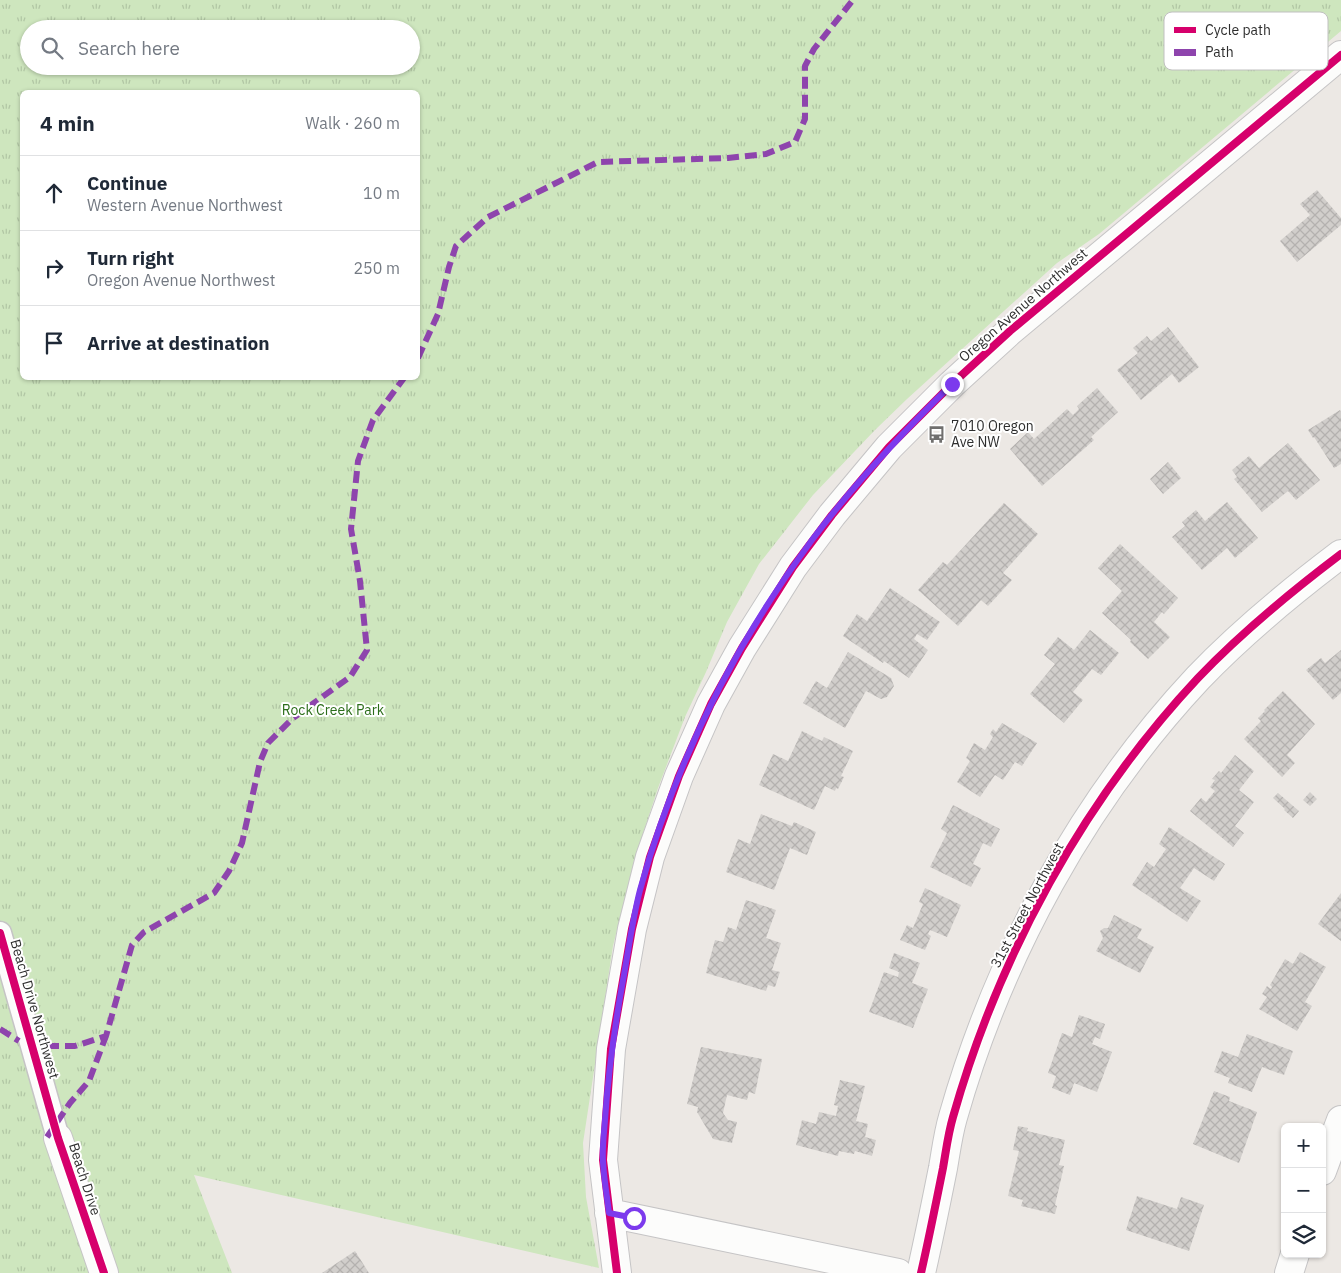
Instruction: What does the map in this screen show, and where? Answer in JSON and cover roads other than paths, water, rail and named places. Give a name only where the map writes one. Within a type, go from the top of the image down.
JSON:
[{"type":"street","name":"Oregon Avenue Northwest","points":[[1328,66],[1341,55]]},
{"type":"street","name":"Oregon Avenue Northwest","points":[[617,1273],[603,1160],[611,1049],[640,893],[650,857],[697,732],[726,675],[776,593],[812,540],[889,447],[958,378],[1010,331],[1323,70]]},
{"type":"street","name":"31st Street Northwest","points":[[921,1273],[953,1118],[990,1007],[1010,962],[1066,854],[1115,780],[1151,733],[1199,678],[1254,626],[1341,554]]},
{"type":"street","name":"Beach Drive Northwest","points":[[0,934],[45,1091]]},
{"type":"street","name":"Beach Drive","points":[[45,1091],[58,1138],[104,1273]]},
{"type":"street","points":[[1323,1168],[1341,1120]]},
{"type":"street","points":[[609,1213],[898,1273]]},
{"type":"street","points":[[1289,1273],[1294,1258]]},
{"type":"place","name":"7010 Oregon Ave NW","points":[[937,434]]},
{"type":"park label","name":"Rock Creek Park","points":[[333,710]]}]
